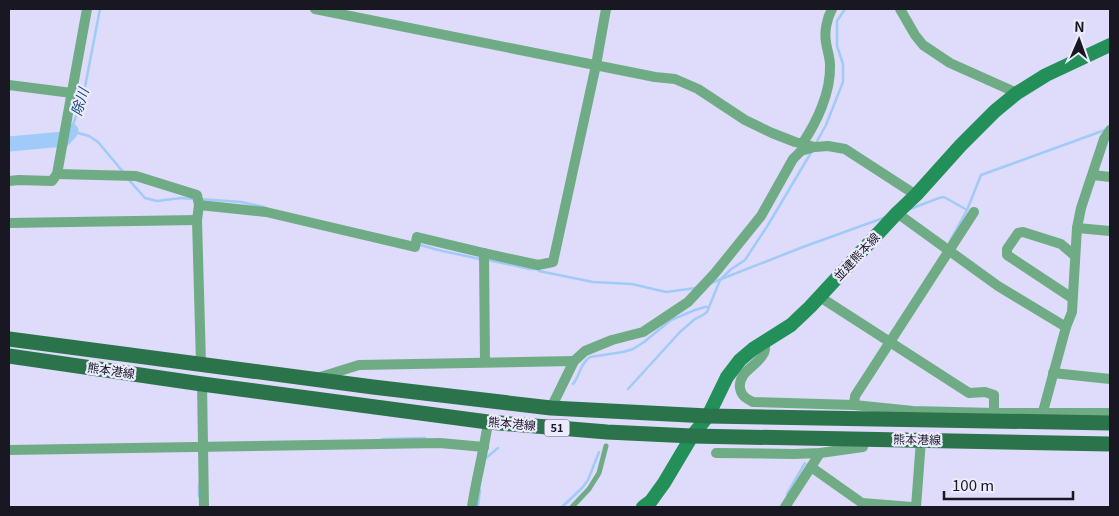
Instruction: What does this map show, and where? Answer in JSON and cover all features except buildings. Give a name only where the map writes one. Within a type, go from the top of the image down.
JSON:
[{"type":"main road","name":"並建熊本線","points":[[643,507],[651,501],[664,483],[692,436],[708,416],[727,377],[740,360],[791,324],[820,297],[961,145],[1016,93],[1046,75],[1110,45]]},
{"type":"main road","name":"熊本港線","points":[[9,339],[474,400],[551,408],[708,416],[1041,418],[1110,423]]},
{"type":"main road","name":"熊本港線","points":[[9,356],[488,422],[607,432],[692,436],[1110,444]]},
{"type":"street","points":[[9,181],[52,181],[57,174],[87,9]]},
{"type":"street","points":[[315,9],[655,77],[675,79],[698,89],[745,120],[772,133],[815,147]]},
{"type":"street","points":[[198,205],[266,212],[416,247],[417,237],[538,265],[553,262],[606,9]]},
{"type":"street","points":[[802,144],[815,121],[829,85],[830,64],[825,41],[827,24],[832,9]]},
{"type":"street","points":[[900,9],[923,45],[950,63],[1016,93]]},
{"type":"street","points":[[9,85],[72,93]]},
{"type":"street","points":[[1041,418],[1066,327],[1072,312],[1077,228],[1081,208],[1104,139],[1110,130]]},
{"type":"street","points":[[551,408],[574,361],[585,351],[612,340],[642,332],[688,302],[715,273],[761,216],[793,160],[801,151],[828,146],[845,149],[916,195]]},
{"type":"street","points":[[57,174],[136,176],[197,195],[201,364]]},
{"type":"street","points":[[1093,175],[1110,177]]},
{"type":"street","points":[[854,405],[855,396],[974,212]]},
{"type":"street","points":[[898,213],[998,286],[1066,327]]},
{"type":"street","points":[[9,222],[198,220]]},
{"type":"street","points":[[1077,228],[1110,232]]},
{"type":"street","points":[[1072,298],[1007,255],[1007,249],[1018,233],[1023,232],[1060,244],[1075,256]]},
{"type":"street","points":[[484,253],[485,362]]},
{"type":"street","points":[[820,297],[969,393],[985,392],[994,395],[994,413]]},
{"type":"street","points":[[765,341],[764,355],[743,375],[740,382],[741,393],[746,399],[753,402],[854,405],[913,411],[994,413],[1041,418],[1110,413]]},
{"type":"street","points":[[313,379],[359,365],[574,361]]},
{"type":"street","points":[[1053,374],[1110,379]]},
{"type":"street","points":[[202,384],[204,507]]},
{"type":"street","points":[[472,507],[488,422]]},
{"type":"street","points":[[916,507],[921,440]]},
{"type":"street","points":[[9,450],[440,443],[484,447]]},
{"type":"street","points":[[716,453],[820,453],[863,447]]},
{"type":"street","points":[[785,507],[820,453]]},
{"type":"street","points":[[811,467],[862,505],[912,507]]},
{"type":"lane","points":[[572,507],[594,481],[606,446]]},
{"type":"waterway","name":"除川","points":[[100,9],[84,92],[71,131],[89,136],[98,142],[124,173]]},
{"type":"waterway","points":[[816,143],[826,125],[843,82],[843,64],[837,46],[837,21],[845,9]]},
{"type":"waterway","points":[[950,241],[967,210],[981,175],[1105,130]]},
{"type":"waterway","name":"除川","points":[[9,144],[64,139],[71,131]]},
{"type":"waterway","points":[[628,389],[680,332],[695,319],[707,312],[720,280],[730,270],[745,260],[812,151]]},
{"type":"waterway","points":[[129,180],[145,198],[157,201],[181,198],[194,199]]},
{"type":"waterway","points":[[910,209],[944,197],[967,210]]},
{"type":"waterway","points":[[200,199],[241,202],[264,207]]},
{"type":"waterway","points":[[711,283],[886,217]]},
{"type":"waterway","points":[[417,244],[480,259]]},
{"type":"waterway","points":[[488,260],[593,282],[632,284],[666,292],[696,288]]},
{"type":"waterway","points":[[573,384],[584,363],[590,357],[633,349],[671,320],[695,310],[709,307]]},
{"type":"waterway","points":[[382,439],[425,438]]},
{"type":"waterway","points":[[486,458],[498,448]]},
{"type":"waterway","points":[[562,507],[588,480],[599,452]]},
{"type":"waterway","points":[[787,494],[805,463]]},
{"type":"waterway","points":[[199,496],[200,483]]},
{"type":"waterway","points":[[478,507],[480,490]]}]
